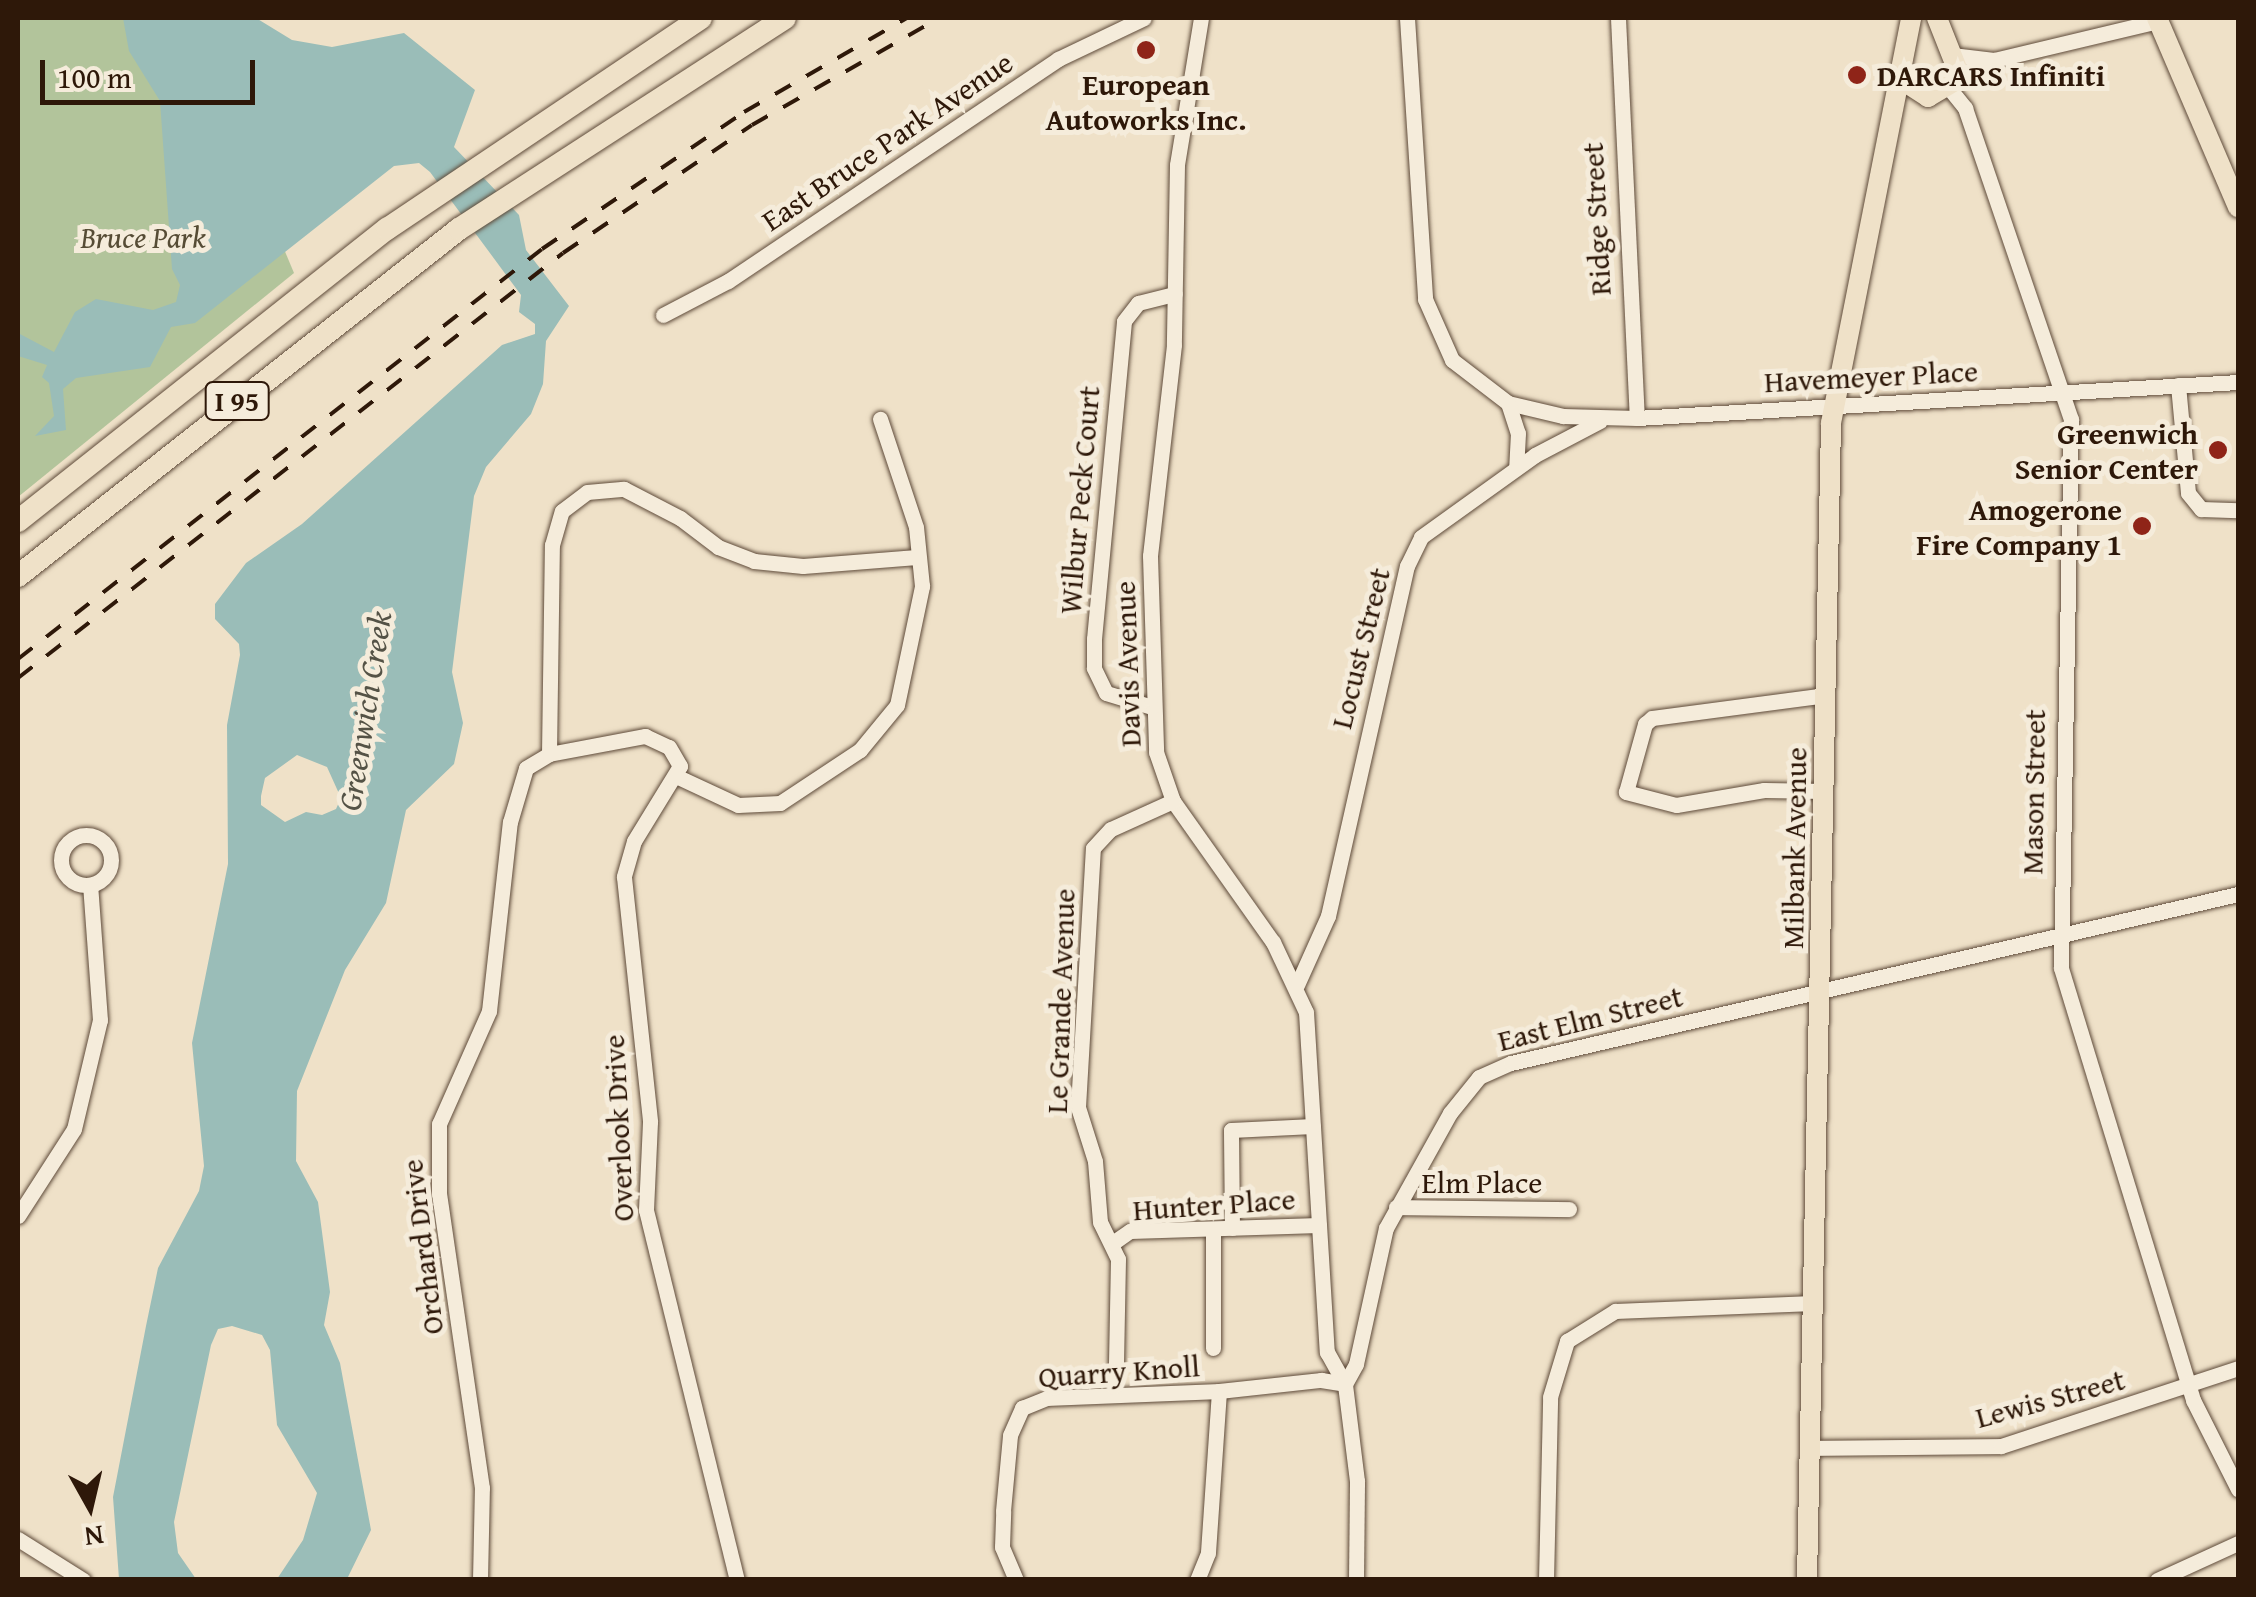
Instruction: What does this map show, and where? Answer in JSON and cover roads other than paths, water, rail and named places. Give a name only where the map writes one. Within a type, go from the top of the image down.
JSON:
[{"type":"highway","name":"I 95","points":[[18,521],[434,194],[702,18]]},
{"type":"highway","name":"I 95","points":[[18,576],[504,196],[785,18]]},
{"type":"main road","points":[[1912,18],[1899,78],[1928,97]]},
{"type":"main road","name":"Mason Street","points":[[1937,18],[1948,51],[1951,85]]},
{"type":"main road","points":[[2158,19],[2238,207]]},
{"type":"main road","points":[[1905,48],[1948,51]]},
{"type":"main road","name":"Milbank Avenue","points":[[1807,1580],[1833,406],[1893,124],[1899,78]]},
{"type":"main road","points":[[1893,124],[1951,85]]},
{"type":"street","name":"East Bruce Park Avenue","points":[[664,316],[728,280],[1058,59],[1144,18]]},
{"type":"street","name":"Davis Avenue","points":[[1201,18],[1177,165],[1174,294],[1150,556],[1152,707],[1159,766],[1173,801],[1298,984],[1309,1028],[1329,1364],[1344,1384]]},
{"type":"street","points":[[1406,18],[1426,299],[1452,360],[1504,401],[1518,433],[1516,468]]},
{"type":"street","name":"Ridge Street","points":[[1618,18],[1624,253],[1636,418]]},
{"type":"street","points":[[1951,85],[1994,60],[2158,19]]},
{"type":"street","points":[[1948,51],[1994,60]]},
{"type":"street","name":"Mason Street","points":[[1951,85],[1965,108],[2071,419],[2061,968],[2189,1385],[2238,1489]]},
{"type":"street","name":"Wilbur Peck Court","points":[[1152,707],[1106,693],[1094,668],[1094,639],[1124,321],[1138,303],[1174,294]]},
{"type":"street","name":"Havemeyer Place","points":[[1504,401],[1606,418],[1636,418],[2238,382]]},
{"type":"street","points":[[2178,386],[2192,501],[2212,512],[2238,510]]},
{"type":"street","name":"Locust Street","points":[[1298,984],[1328,916],[1407,566],[1429,528],[1516,468],[1606,418]]},
{"type":"street","points":[[880,419],[916,527],[918,558],[921,607],[909,669],[897,704],[860,750],[795,795],[762,807],[738,804],[678,776],[678,756],[645,736],[549,754],[552,545],[562,511],[587,492],[624,489],[680,518],[718,547],[754,562],[803,566],[918,558]]},
{"type":"street","points":[[1825,791],[1764,790],[1676,805],[1626,792],[1644,724],[1652,718],[1826,695]]},
{"type":"street","name":"Orchard Drive","points":[[480,1580],[482,1488],[436,1153],[447,1102],[488,1010],[519,782],[526,768],[549,754]]},
{"type":"street","name":"Overlook Drive","points":[[678,776],[634,841],[624,877],[650,1122],[644,1187],[737,1580]]},
{"type":"street","name":"Le Grande Avenue","points":[[1116,1362],[1114,1242],[1100,1222],[1095,1161],[1078,1107],[1093,848],[1110,830],[1173,801]]},
{"type":"street","points":[[18,1216],[74,1129],[100,1020],[90,885]]},
{"type":"street","name":"East Elm Street","points":[[1356,1580],[1358,1482],[1344,1384],[1356,1364],[1377,1252],[1396,1207],[1458,1102],[1492,1070],[2238,894]]},
{"type":"street","points":[[1232,1228],[1231,1130],[1314,1126]]},
{"type":"street","name":"Elm Place","points":[[1396,1207],[1569,1209]]},
{"type":"street","name":"Hunter Place","points":[[1114,1242],[1130,1231],[1319,1225]]},
{"type":"street","points":[[1213,1228],[1213,1348]]},
{"type":"street","points":[[1546,1580],[1550,1397],[1567,1342],[1615,1311],[1813,1303]]},
{"type":"street","name":"Lewis Street","points":[[1810,1448],[2001,1446],[2238,1368]]},
{"type":"street","name":"Quarry Knoll","points":[[1016,1580],[1002,1548],[1003,1512],[1010,1435],[1022,1408],[1047,1398],[1219,1391],[1321,1380],[1344,1384]]},
{"type":"street","name":"Quarry Knoll","points":[[1197,1580],[1208,1553],[1219,1391]]},
{"type":"street","points":[[18,1539],[83,1580]]},
{"type":"street","points":[[2156,1580],[2238,1543]]},
{"type":"water","name":"Greenwich Creek","points":[[123,18],[256,18],[292,40],[332,47],[404,33],[475,90],[454,147],[519,215],[526,250],[569,306],[546,341],[543,384],[531,414],[486,467],[474,496],[452,672],[463,723],[454,764],[406,810],[386,903],[345,970],[297,1091],[296,1161],[318,1202],[330,1292],[324,1325],[340,1363],[371,1530],[347,1579],[277,1579],[303,1540],[317,1493],[277,1425],[270,1350],[262,1335],[232,1326],[218,1329],[211,1345],[174,1522],[178,1553],[196,1579],[119,1579],[113,1497],[146,1326],[158,1268],[199,1191],[204,1166],[192,1043],[228,864],[227,725],[240,655],[239,644],[215,619],[215,604],[246,563],[302,524],[502,345],[535,334],[535,324],[519,312],[521,295],[430,172],[419,163],[394,166],[195,323],[171,327],[150,367],[76,378],[63,389],[66,430],[35,436],[54,416],[49,383],[42,377],[47,365],[18,356],[18,333],[54,352],[75,312],[96,299],[153,310],[176,302],[180,285],[172,269],[160,101],[129,51]],"holes":[[[297,755],[327,767],[341,798],[336,809],[322,815],[306,812],[285,822],[261,805],[265,778]]]},
{"type":"railway","points":[[18,659],[542,249],[744,112],[907,18]]},
{"type":"railway","points":[[18,678],[563,253],[752,125],[939,18]]},
{"type":"place","name":"European Autoworks Inc.","points":[[1146,50]]},
{"type":"place","name":"DARCARS Infiniti","points":[[1857,75]]},
{"type":"place","name":"Greenwich Senior Center","points":[[2218,450]]},
{"type":"place","name":"Amogerone Fire Company 1","points":[[2142,526]]},
{"type":"park label","name":"Bruce Park","points":[[143,237]]}]
